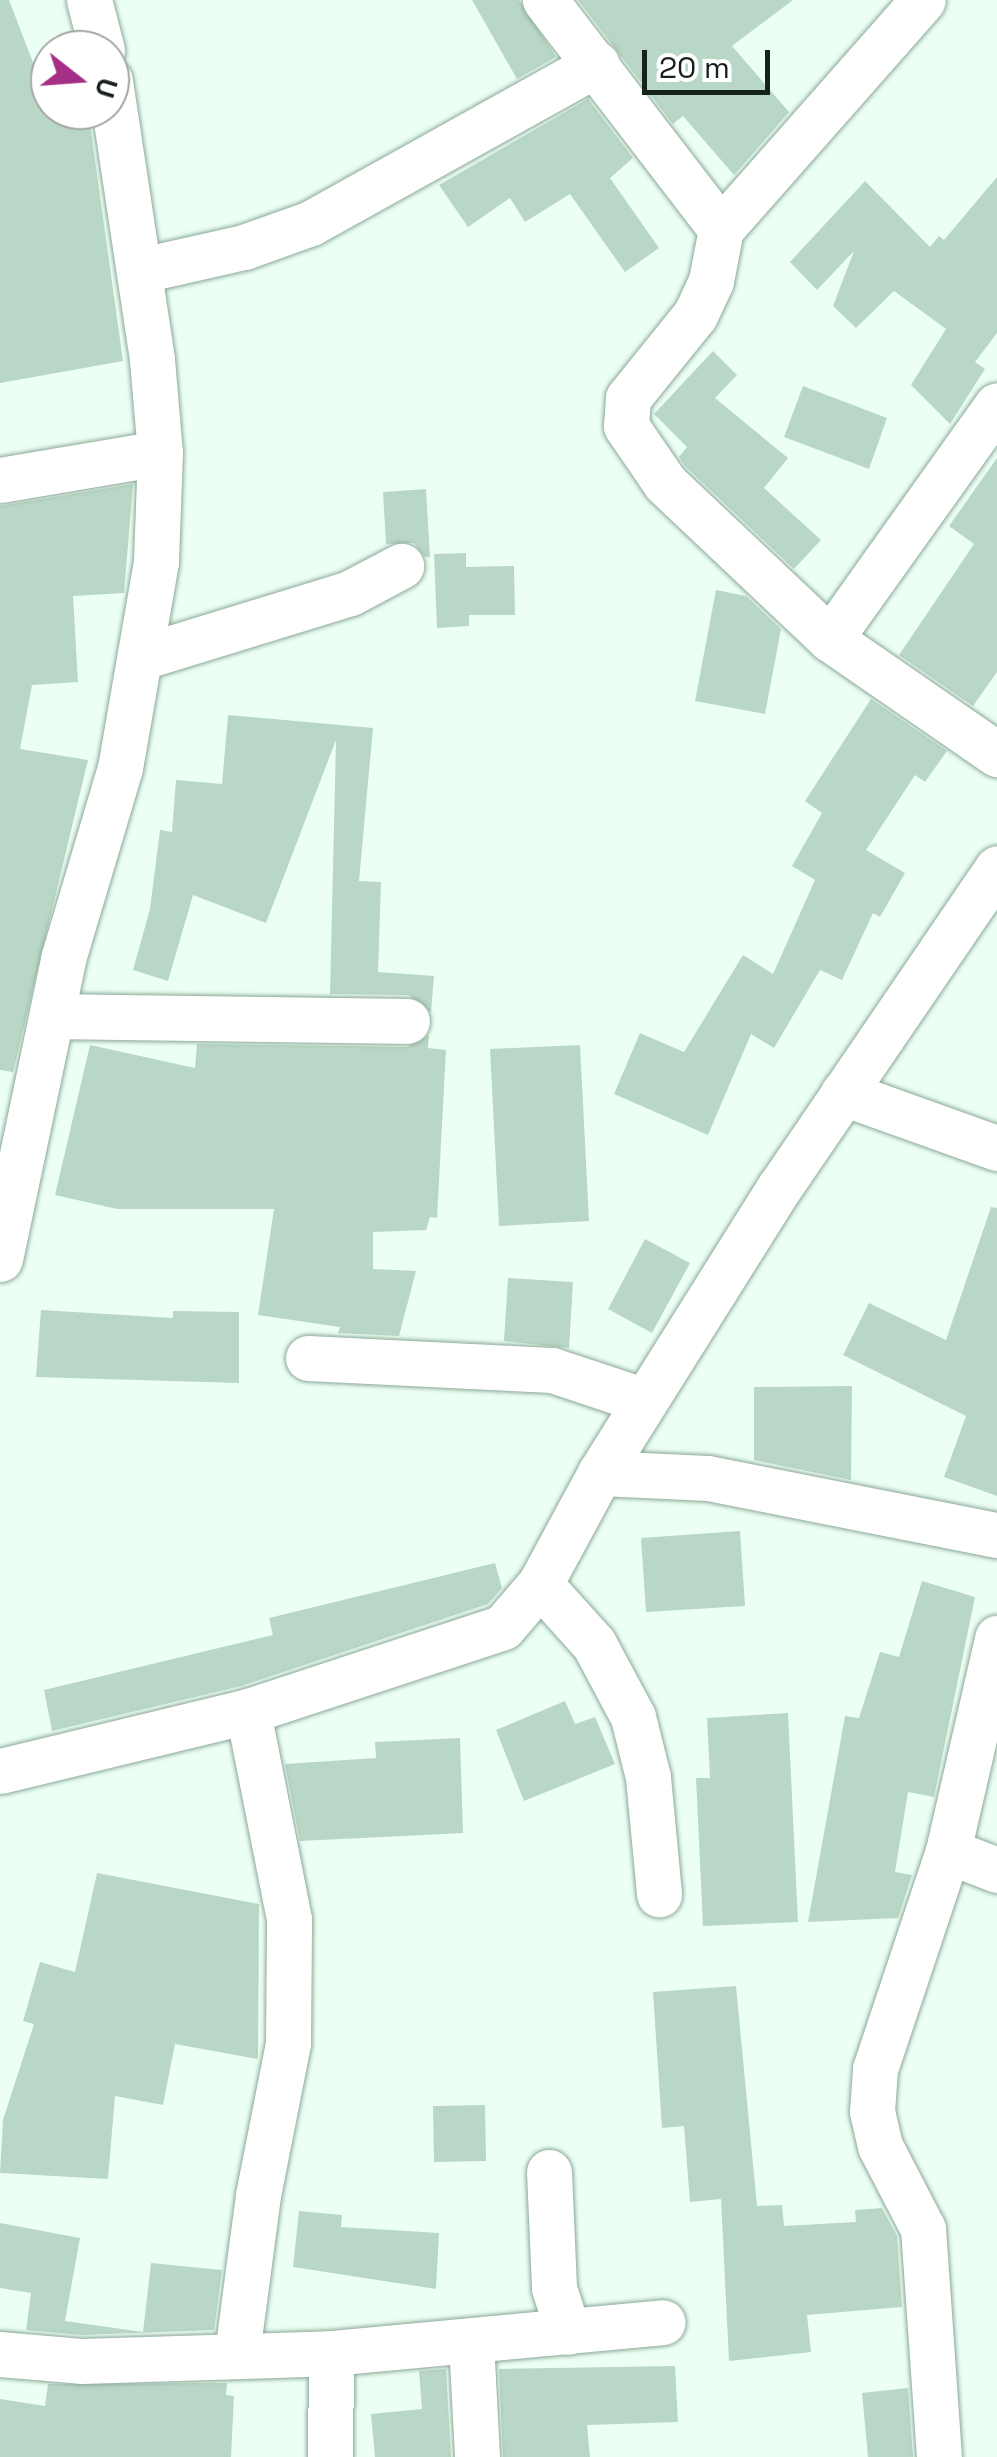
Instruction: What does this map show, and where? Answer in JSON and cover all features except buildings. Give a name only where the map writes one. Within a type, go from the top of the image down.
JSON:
[{"type":"street","points":[[90,0],[97,30]]},
{"type":"street","points":[[545,0],[721,228]]},
{"type":"street","points":[[922,0],[721,228],[711,281],[696,315],[628,398],[626,426],[665,483],[830,639],[997,754]]},
{"type":"street","points":[[142,270],[244,247],[311,223],[597,64]]},
{"type":"street","points":[[0,1258],[52,1016],[120,768],[142,657],[160,452],[142,270],[118,130]]},
{"type":"street","points":[[830,639],[997,405]]},
{"type":"street","points":[[0,480],[160,452]]},
{"type":"street","points":[[142,657],[350,594],[401,566]]},
{"type":"street","points":[[0,1771],[248,1710],[475,1640],[503,1627],[540,1584],[600,1473],[645,1401],[843,1094],[997,868]]},
{"type":"street","points":[[52,1016],[407,1021]]},
{"type":"street","points":[[843,1094],[997,1148]]},
{"type":"street","points":[[308,1358],[552,1370],[645,1401]]},
{"type":"street","points":[[600,1473],[708,1478],[997,1535]]},
{"type":"street","points":[[540,1584],[594,1644],[633,1717],[648,1777],[659,1894]]},
{"type":"street","points":[[940,2457],[923,2229],[880,2146],[872,2112],[875,2069],[948,1851],[997,1638]]},
{"type":"street","points":[[237,2353],[258,2195],[288,2042],[289,1919],[248,1710]]},
{"type":"street","points":[[948,1851],[997,1870]]},
{"type":"street","points":[[549,2172],[554,2288],[568,2332]]},
{"type":"street","points":[[0,2354],[81,2361],[331,2352],[663,2322]]},
{"type":"street","points":[[471,2341],[476,2457]]},
{"type":"street","points":[[330,2457],[331,2352]]}]
